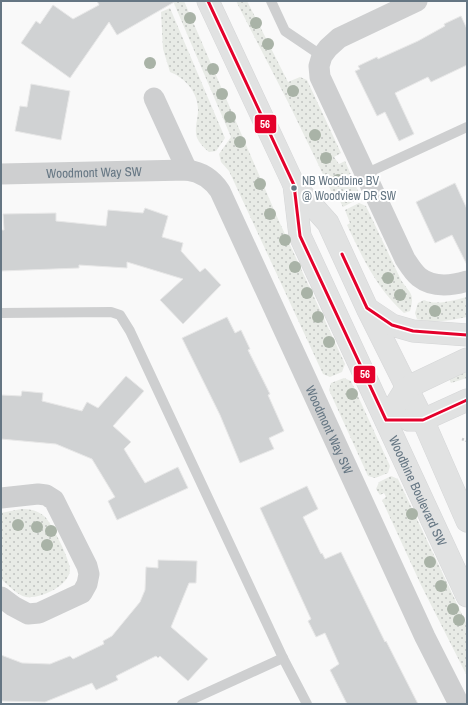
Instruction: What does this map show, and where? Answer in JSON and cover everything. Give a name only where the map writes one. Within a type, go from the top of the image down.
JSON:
[{"type":"street","name":"Woodbine Boulevard SW","points":[[208,1],[294,185],[328,223],[367,308],[423,420],[467,521]]},
{"type":"street","points":[[417,1],[339,38],[322,56],[319,66],[320,76],[405,259],[418,276],[430,284],[453,286],[467,281]]},
{"type":"street","points":[[154,98],[188,170]]},
{"type":"street","name":"Woodmont Way SW","points":[[1,174],[188,170],[197,172],[215,183],[422,630],[459,704]]},
{"type":"street","name":"Woodbine Boulevard SW","points":[[294,185],[300,236],[467,596]]},
{"type":"street","points":[[367,308],[392,325],[413,331],[467,335]]},
{"type":"street","points":[[386,420],[406,388],[467,359]]},
{"type":"street","points":[[386,420],[423,420],[467,400]]},
{"type":"street","points":[[1,498],[38,494],[46,495],[54,500],[87,566],[89,574],[88,584],[82,592],[39,613],[28,614],[13,606],[1,597]]},
{"type":"lane","points":[[270,1],[285,31],[322,56]]},
{"type":"lane","points":[[365,174],[467,127]]},
{"type":"lane","points":[[1,313],[111,312],[120,315],[130,331],[283,658],[307,704]]},
{"type":"lane","points":[[182,704],[283,658]]},
{"type":"path","points":[[462,439],[467,441]]},
{"type":"shaded area","points":[[173,1],[184,1],[278,219],[345,364],[342,372],[330,377],[323,374],[229,171],[221,162],[219,154],[231,137]]},
{"type":"shaded area","points":[[236,1],[247,1],[288,82],[300,77],[307,80],[341,153],[334,157],[339,164],[345,161],[358,191],[358,199],[343,207],[337,195],[334,197],[290,106]]},
{"type":"shaded area","points":[[170,8],[225,138],[216,151],[209,152],[202,146],[197,138],[196,127],[198,110],[196,97],[190,86],[181,78],[170,72],[163,49],[161,12]]},
{"type":"shaded area","points":[[359,203],[366,206],[401,280],[411,294],[412,300],[410,311],[404,313],[386,294],[371,272],[347,225],[350,223],[345,210]]},
{"type":"shaded area","points":[[467,297],[467,317],[436,321],[417,319],[415,313],[418,303],[424,300],[429,302],[440,302]]},
{"type":"shaded area","points":[[467,371],[467,378],[451,383],[449,379]]},
{"type":"shaded area","points":[[344,378],[351,381],[390,466],[388,473],[375,478],[368,476],[329,390],[331,383]]},
{"type":"shaded area","points":[[391,476],[398,479],[467,625],[467,676],[421,585],[382,500],[386,497],[384,493],[380,495],[376,489],[379,482]]},
{"type":"shaded area","points":[[21,509],[36,511],[47,519],[60,542],[70,570],[65,581],[53,590],[39,596],[26,597],[19,594],[1,579],[1,513]]},
{"type":"building","points":[[97,1],[176,1],[117,35],[109,22],[70,78],[21,43],[36,21],[40,24],[53,5],[73,19],[99,5]]},
{"type":"building","points":[[461,16],[467,29],[467,65],[431,82],[428,77],[395,93],[414,134],[399,141],[385,112],[377,116],[355,71],[360,69],[358,66],[377,57],[378,59],[418,41],[445,26],[444,24]]},
{"type":"building","points":[[31,84],[70,91],[61,140],[15,131],[20,106],[27,107]]},
{"type":"building","points":[[455,183],[467,209],[467,265],[452,235],[435,243],[416,202]]},
{"type":"building","points":[[145,208],[168,216],[162,237],[183,243],[181,251],[200,272],[205,268],[221,285],[183,324],[160,300],[183,279],[127,262],[127,268],[79,265],[79,268],[1,271],[1,230],[4,230],[3,214],[56,213],[56,221],[106,226],[108,210],[143,213]]},
{"type":"building","points":[[227,317],[235,333],[241,330],[250,349],[248,350],[270,394],[268,395],[284,431],[269,438],[274,449],[240,463],[220,415],[182,338]]},
{"type":"building","points":[[126,376],[144,391],[113,426],[131,442],[124,449],[145,483],[178,467],[188,488],[117,520],[108,501],[115,497],[92,459],[56,444],[1,439],[1,395],[21,396],[22,391],[43,393],[42,401],[82,411],[87,402],[98,408]]},
{"type":"building","points":[[307,486],[318,509],[303,517],[321,554],[322,553],[325,559],[341,552],[385,642],[386,641],[418,704],[347,704],[330,670],[339,664],[325,633],[316,637],[308,621],[311,619],[260,508]]},
{"type":"building","points":[[158,560],[197,561],[196,583],[189,583],[171,627],[208,659],[188,681],[160,656],[158,658],[156,656],[116,676],[118,680],[96,690],[92,683],[45,702],[1,701],[1,655],[22,663],[50,664],[70,656],[73,659],[104,644],[103,641],[112,636],[140,602],[145,590],[146,567],[158,568]]},
{"type":"transit line","name":"56","points":[[208,1],[294,185],[300,236],[386,420],[423,420],[467,400]]},
{"type":"transit line","name":"56","points":[[342,254],[367,308],[392,325],[413,331],[467,335]]},
{"type":"place","name":"NB Woodbine BV @ Woodview DR SW","points":[[294,188]]}]
